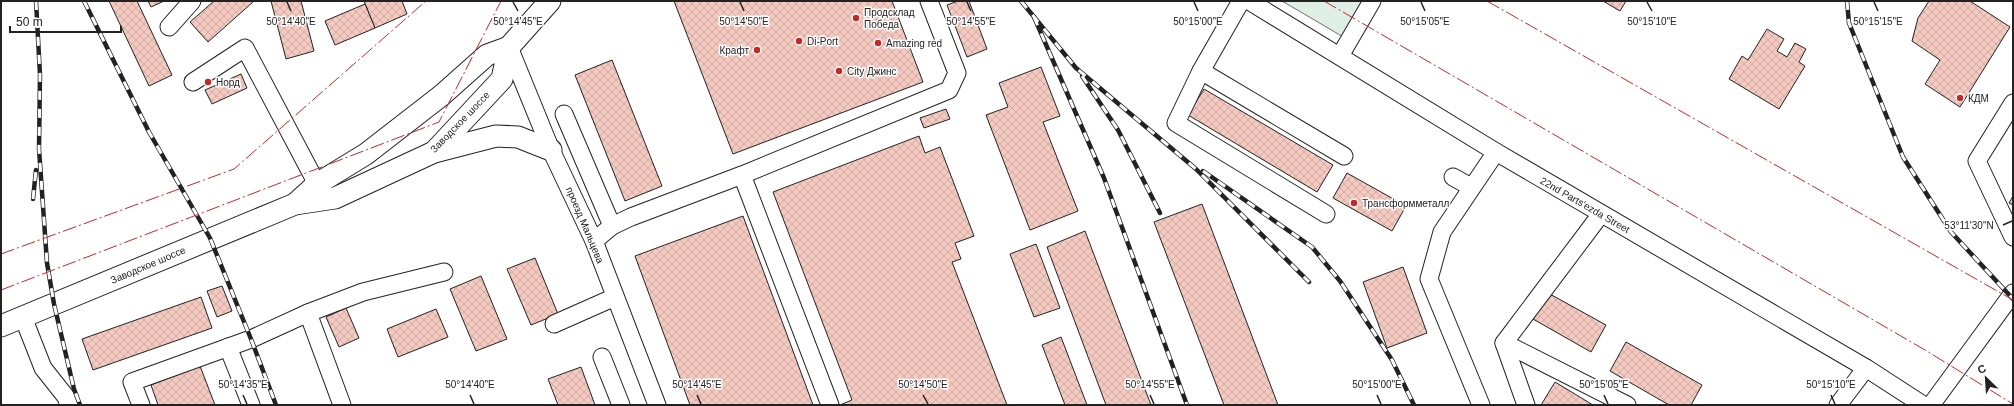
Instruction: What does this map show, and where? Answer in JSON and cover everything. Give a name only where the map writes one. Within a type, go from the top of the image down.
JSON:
[{"type":"main road","name":"Заводское шоссе","points":[[2,322],[23,317],[295,204],[335,198],[434,152],[502,79],[509,47],[542,4]]},
{"type":"main road","name":"Заводское шоссе","points":[[295,204],[317,184],[373,149],[442,96],[487,55],[509,47]]},
{"type":"main road","points":[[434,152],[496,136],[518,137],[551,150]]},
{"type":"street","points":[[169,27],[192,1]]},
{"type":"street","points":[[594,241],[612,226],[742,175],[949,90],[957,72],[929,1]]},
{"type":"street","points":[[1242,1],[1201,71],[1176,123],[1326,214]]},
{"type":"street","name":"22nd Parts'ezda Street","points":[[1249,1],[1496,152],[1866,368],[1923,405]]},
{"type":"street","points":[[1340,56],[1372,1]]},
{"type":"street","name":"проезд Мальцева","points":[[509,47],[551,150],[594,241],[657,405]]},
{"type":"street","points":[[193,82],[245,48],[317,184]]},
{"type":"street","points":[[1201,71],[1344,156]]},
{"type":"street","points":[[2013,104],[1977,161],[2013,237]]},
{"type":"street","points":[[564,114],[612,226]]},
{"type":"street","points":[[1481,405],[1430,279],[1442,232],[1496,152]]},
{"type":"street","points":[[742,175],[830,405]]},
{"type":"street","points":[[1453,177],[1471,187]]},
{"type":"street","points":[[1504,343],[1601,214]]},
{"type":"street","points":[[141,405],[132,382],[228,347],[308,313],[363,292],[444,272]]},
{"type":"street","points":[[1931,405],[2013,293]]},
{"type":"street","points":[[554,324],[615,297]]},
{"type":"street","points":[[308,313],[342,405]]},
{"type":"street","points":[[23,317],[43,368],[66,396],[70,405]]},
{"type":"street","points":[[1504,343],[1526,405]]},
{"type":"street","points":[[1504,343],[1627,405]]},
{"type":"street","points":[[228,347],[251,405]]},
{"type":"street","points":[[602,357],[621,405]]},
{"type":"street","points":[[1838,405],[1866,368]]},
{"type":"green space","points":[[1282,1],[1367,1],[1345,38]]},
{"type":"building","points":[[109,1],[137,1],[172,75],[149,86]]},
{"type":"building","points":[[148,1],[164,1],[151,7]]},
{"type":"building","points":[[214,1],[254,1],[208,42],[190,22]]},
{"type":"building","points":[[271,1],[301,1],[314,51],[286,59]]},
{"type":"building","points":[[364,1],[402,1],[407,14],[375,28]]},
{"type":"building","name":"Di-Port","points":[[674,1],[892,1],[923,82],[733,154]]},
{"type":"building","points":[[958,1],[969,1],[987,49],[967,57],[947,5]]},
{"type":"building","points":[[1603,1],[1626,1],[1620,11]]},
{"type":"building","points":[[1929,1],[1970,1],[2010,27],[1960,107],[1925,84],[1940,60],[1912,41],[1918,18]]},
{"type":"building","points":[[365,4],[375,28],[335,45],[325,21]]},
{"type":"building","points":[[1767,29],[1784,39],[1777,51],[1787,57],[1795,43],[1806,49],[1799,62],[1805,66],[1779,109],[1729,79],[1742,56],[1748,60]]},
{"type":"building","points":[[612,60],[662,186],[625,201],[575,75]]},
{"type":"building","points":[[1041,67],[1060,116],[1043,122],[1078,211],[1030,230],[986,115],[1008,107],[999,83]]},
{"type":"building","points":[[241,74],[247,88],[212,104],[205,90]]},
{"type":"building","points":[[1204,89],[1333,165],[1317,192],[1188,115]]},
{"type":"building","points":[[946,109],[950,119],[924,128],[920,118]]},
{"type":"building","points":[[919,136],[925,153],[940,147],[974,236],[955,243],[961,259],[952,262],[1007,405],[840,405],[852,400],[773,192]]},
{"type":"building","points":[[1347,173],[1406,206],[1392,231],[1333,198]]},
{"type":"building","points":[[2013,196],[2013,205],[2009,203]]},
{"type":"building","points":[[1202,204],[1278,405],[1224,405],[1154,222]]},
{"type":"building","points":[[743,216],[813,405],[690,405],[635,256]]},
{"type":"building","points":[[1085,231],[1151,405],[1106,405],[1047,247]]},
{"type":"building","points":[[1036,244],[1060,308],[1034,317],[1010,254]]},
{"type":"building","points":[[535,258],[558,314],[531,325],[507,269]]},
{"type":"building","points":[[1403,267],[1427,333],[1387,348],[1363,282]]},
{"type":"building","points":[[481,276],[507,339],[476,351],[450,289]]},
{"type":"building","points":[[222,286],[232,311],[217,317],[207,291]]},
{"type":"building","points":[[1548,293],[1606,325],[1591,352],[1533,319]]},
{"type":"building","points":[[201,297],[212,328],[93,370],[82,339]]},
{"type":"building","points":[[346,308],[359,338],[339,347],[326,317]]},
{"type":"building","points":[[436,309],[448,337],[398,357],[387,329]]},
{"type":"building","points":[[1061,337],[1087,405],[1065,405],[1042,345]]},
{"type":"building","points":[[1626,342],[1702,385],[1691,405],[1669,405],[1610,371]]},
{"type":"building","points":[[200,366],[215,405],[158,405],[151,385]]},
{"type":"building","points":[[581,367],[595,405],[558,405],[548,379]]},
{"type":"building","points":[[1555,382],[1593,405],[1541,405]]},
{"type":"railway","points":[[36,1],[40,75],[39,149],[47,263],[54,304],[74,389],[80,405]]},
{"type":"railway","points":[[84,1],[149,132],[210,238],[276,405]]},
{"type":"railway","points":[[1021,1],[1076,68],[1196,169],[1309,282]]},
{"type":"railway","points":[[1847,1],[1849,23],[1903,157],[1951,232],[2013,299]]},
{"type":"railway","points":[[1034,17],[1104,178],[1187,405]]},
{"type":"railway","points":[[1082,76],[1118,130],[1160,213]]},
{"type":"railway","points":[[33,199],[36,170]]},
{"type":"railway","points":[[1203,171],[1312,247],[1340,281],[1392,360],[1414,405]]},
{"type":"power","points":[[1,254],[234,169],[426,1]]},
{"type":"power","points":[[1,290],[439,122],[501,1]]},
{"type":"power","points":[[1324,1],[1925,350],[2013,404]]},
{"type":"power","points":[[1487,1],[2013,300]]},
{"type":"place","name":"Продсклад Победа","points":[[856,18]]},
{"type":"place","name":"Di-Port","points":[[799,41]]},
{"type":"place","name":"Amazing red","points":[[878,43]]},
{"type":"place","name":"Крафт","points":[[757,50]]},
{"type":"place","name":"City Джинс","points":[[839,71]]},
{"type":"place","name":"Норд","points":[[208,82]]},
{"type":"place","name":"КДМ","points":[[1960,98]]},
{"type":"place","name":"Трансформметалл","points":[[1354,203]]}]
